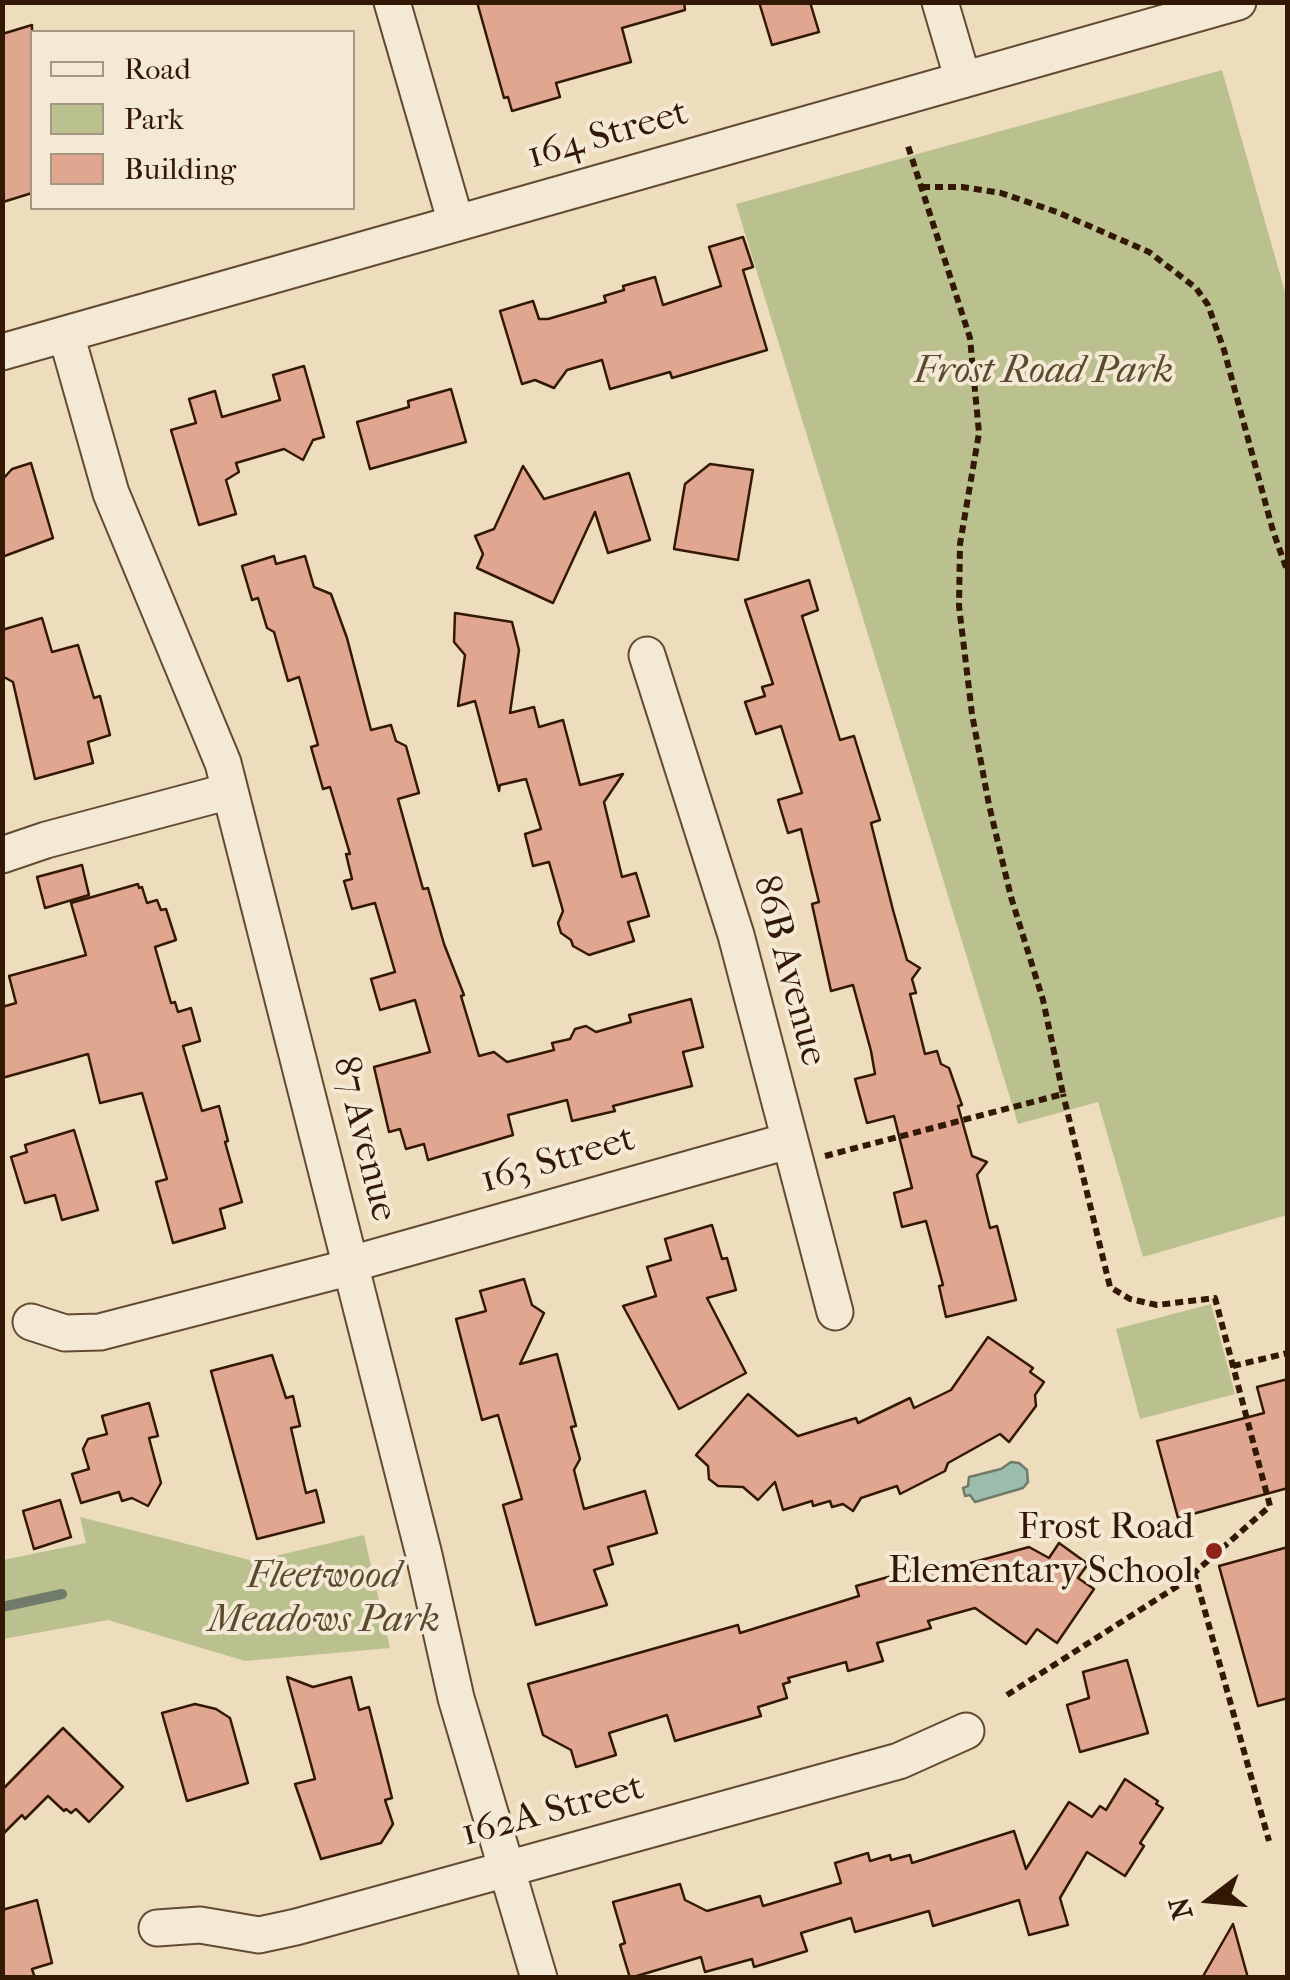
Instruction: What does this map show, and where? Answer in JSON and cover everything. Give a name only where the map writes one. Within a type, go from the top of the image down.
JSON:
[{"type":"street","points":[[392,2],[456,224]]},
{"type":"street","points":[[940,2],[962,80]]},
{"type":"street","name":"164 Street","points":[[2,352],[1238,2]]},
{"type":"street","name":"87 Avenue","points":[[66,334],[111,493],[214,736],[230,791],[424,1554],[462,1722],[539,1978]]},
{"type":"street","name":"86B Avenue","points":[[647,654],[801,1150],[834,1312]]},
{"type":"street","points":[[2,855],[230,791]]},
{"type":"street","name":"163 Street","points":[[31,1322],[65,1333],[100,1332],[801,1150]]},
{"type":"street","name":"162A Street","points":[[156,1928],[200,1925],[247,1935],[270,1934],[899,1762],[966,1731]]},
{"type":"path","points":[[906,143],[970,338],[977,382],[979,433],[960,544],[959,606],[988,805],[1042,1000],[1110,1286],[1130,1299],[1157,1305],[1215,1298],[1270,1506],[1194,1572],[1008,1695]]},
{"type":"path","points":[[922,187],[962,187],[1001,194],[1058,212],[1149,252],[1196,288],[1208,304],[1224,350],[1288,573]]},
{"type":"path","points":[[801,1150],[1063,1094]]},
{"type":"path","points":[[1234,1366],[1288,1353]]},
{"type":"path","points":[[1194,1572],[1269,1841]]},
{"type":"green space","name":"Frost Road Park","points":[[1222,70],[1287,299],[1287,1215],[1143,1257],[1098,1102],[1018,1124],[736,204]]},
{"type":"green space","points":[[1211,1304],[1235,1394],[1140,1419],[1116,1329]]},
{"type":"green space","name":"Fleetwood Meadows Park","points":[[80,1517],[254,1561],[364,1535],[390,1648],[245,1661],[108,1620],[3,1639],[3,1560],[86,1543]]},
{"type":"shaded area","points":[[1011,1462],[1027,1470],[1028,1482],[1023,1488],[975,1502],[970,1495],[965,1496],[963,1488],[968,1486],[969,1477],[1001,1469]]},
{"type":"building","points":[[477,2],[684,2],[685,10],[622,28],[631,62],[556,83],[560,97],[512,111],[508,97],[504,98]]},
{"type":"building","points":[[759,2],[810,2],[819,32],[772,45]]},
{"type":"building","points":[[32,25],[30,194],[3,202],[2,34]]},
{"type":"building","points":[[743,237],[753,267],[743,270],[767,350],[672,378],[670,372],[610,389],[602,360],[567,370],[554,388],[535,380],[522,384],[500,311],[533,301],[539,319],[548,319],[606,302],[604,296],[624,290],[623,286],[655,277],[663,305],[721,286],[709,247]]},
{"type":"building","points":[[304,366],[324,437],[313,440],[303,460],[284,449],[236,463],[239,472],[226,480],[236,514],[199,525],[171,430],[196,423],[189,399],[215,391],[222,417],[280,400],[273,375]]},
{"type":"building","points":[[451,389],[466,442],[370,469],[357,422],[409,407],[408,401]]},
{"type":"building","points":[[31,463],[53,538],[2,557],[2,480],[12,469]]},
{"type":"building","points":[[710,464],[753,470],[738,560],[674,549],[685,484]]},
{"type":"building","points":[[523,466],[544,499],[629,473],[650,540],[608,553],[595,512],[553,603],[477,568],[483,554],[475,536],[494,529]]},
{"type":"building","points":[[274,556],[276,564],[305,556],[314,587],[331,594],[371,730],[391,725],[396,741],[406,746],[419,793],[398,799],[423,889],[428,888],[464,995],[461,996],[479,1056],[494,1052],[507,1062],[554,1050],[552,1043],[570,1039],[575,1029],[586,1026],[596,1032],[631,1022],[629,1015],[691,999],[703,1047],[683,1052],[692,1086],[572,1121],[567,1100],[508,1115],[513,1135],[428,1160],[424,1144],[406,1149],[400,1129],[389,1132],[374,1067],[430,1052],[415,1000],[380,1010],[371,979],[395,972],[375,903],[352,909],[344,881],[352,879],[346,854],[350,854],[330,787],[323,789],[311,747],[318,745],[299,677],[288,681],[274,632],[267,628],[258,598],[252,600],[242,566]]},
{"type":"building","points":[[809,580],[818,610],[802,616],[840,740],[854,736],[880,820],[871,823],[907,960],[920,968],[912,979],[916,993],[910,994],[925,1054],[937,1051],[941,1064],[949,1068],[962,1105],[958,1106],[972,1156],[987,1162],[977,1175],[990,1228],[997,1226],[1016,1300],[946,1317],[939,1286],[943,1285],[926,1221],[902,1227],[894,1193],[912,1188],[894,1116],[867,1123],[855,1079],[875,1074],[871,1051],[853,985],[831,991],[812,904],[819,902],[801,829],[788,833],[778,800],[802,793],[781,726],[756,734],[745,702],[765,696],[762,687],[773,684],[745,600]]},
{"type":"building","points":[[455,613],[512,622],[519,650],[510,713],[534,707],[539,727],[563,720],[580,785],[623,774],[604,802],[622,877],[636,873],[649,916],[628,922],[634,941],[589,955],[561,933],[558,923],[563,911],[549,862],[533,866],[525,834],[541,829],[526,779],[500,785],[499,791],[475,701],[458,706],[465,655],[454,642]]},
{"type":"building","points":[[42,618],[52,652],[78,645],[94,698],[100,696],[110,735],[88,742],[93,763],[35,779],[13,682],[2,676],[2,630]]},
{"type":"building","points":[[82,865],[89,895],[45,908],[37,877]]},
{"type":"building","points":[[138,884],[147,903],[157,900],[161,910],[166,909],[176,940],[155,947],[171,1003],[175,1002],[178,1012],[191,1008],[200,1041],[183,1046],[202,1111],[219,1106],[242,1202],[220,1209],[225,1228],[173,1243],[156,1182],[167,1179],[142,1093],[100,1103],[88,1054],[2,1078],[2,1007],[16,1003],[9,976],[86,955],[71,903]]},
{"type":"building","points":[[74,1130],[98,1210],[62,1220],[55,1195],[25,1203],[11,1157],[27,1152],[25,1145]]},
{"type":"building","points":[[712,1225],[736,1290],[707,1298],[746,1373],[679,1409],[623,1306],[656,1296],[647,1267],[671,1260],[665,1239]]},
{"type":"building","points":[[524,1279],[532,1305],[544,1313],[520,1364],[557,1354],[576,1426],[571,1427],[580,1459],[574,1470],[584,1509],[645,1491],[657,1533],[608,1547],[613,1564],[594,1570],[607,1605],[536,1625],[503,1505],[522,1499],[498,1415],[482,1420],[456,1319],[486,1311],[480,1291]]},
{"type":"building","points":[[988,1337],[1033,1368],[1030,1372],[1044,1382],[1035,1395],[1036,1406],[1009,1442],[1000,1434],[948,1463],[945,1471],[900,1494],[897,1486],[861,1498],[853,1511],[843,1504],[832,1507],[830,1501],[813,1506],[812,1501],[783,1510],[775,1482],[758,1500],[743,1487],[718,1486],[709,1479],[708,1466],[696,1455],[748,1394],[798,1436],[856,1418],[858,1423],[910,1398],[914,1408],[951,1390]]},
{"type":"building","points":[[272,1355],[286,1398],[293,1396],[300,1426],[291,1428],[306,1493],[316,1490],[324,1522],[257,1539],[211,1371]]},
{"type":"building","points":[[1288,1379],[1288,1488],[1178,1518],[1157,1441],[1264,1413],[1257,1387]]},
{"type":"building","points":[[149,1403],[158,1436],[149,1438],[161,1483],[148,1506],[132,1498],[122,1501],[119,1492],[81,1503],[72,1474],[89,1469],[83,1449],[88,1439],[107,1434],[102,1416]]},
{"type":"building","points":[[60,1500],[71,1537],[34,1549],[23,1511]]},
{"type":"building","points":[[1059,1543],[1088,1564],[1078,1578],[1094,1589],[1057,1643],[1037,1629],[1026,1644],[975,1608],[928,1621],[931,1628],[877,1643],[883,1661],[848,1671],[846,1662],[788,1678],[790,1682],[783,1684],[787,1698],[758,1707],[761,1716],[675,1741],[667,1715],[609,1733],[616,1755],[576,1767],[571,1750],[543,1735],[528,1684],[738,1625],[740,1633],[859,1596],[856,1586],[938,1563],[941,1571],[1029,1547],[1049,1558]]},
{"type":"building","points":[[1288,1547],[1288,1698],[1258,1706],[1219,1566]]},
{"type":"building","points":[[1127,1660],[1148,1733],[1080,1752],[1067,1705],[1089,1698],[1083,1672]]},
{"type":"building","points":[[287,1677],[313,1687],[351,1677],[359,1710],[369,1707],[392,1798],[385,1800],[393,1824],[381,1843],[321,1859],[295,1784],[315,1779]]},
{"type":"building","points":[[195,1704],[216,1709],[230,1718],[248,1783],[187,1801],[162,1713]]},
{"type":"building","points":[[63,1728],[123,1787],[89,1822],[76,1809],[71,1813],[64,1811],[48,1796],[2,1835],[2,1790]]},
{"type":"building","points":[[1125,1779],[1163,1808],[1140,1843],[1144,1846],[1125,1876],[1087,1852],[1060,1898],[1068,1925],[1029,1935],[1019,1900],[933,1926],[929,1911],[855,1932],[851,1918],[801,1933],[807,1951],[754,1967],[752,1959],[705,1972],[701,1957],[630,1978],[613,1902],[680,1884],[685,1900],[707,1911],[760,1896],[763,1906],[841,1883],[835,1863],[868,1853],[870,1861],[910,1855],[912,1863],[1014,1831],[1026,1869],[1069,1802],[1092,1817],[1100,1806],[1106,1810]]},
{"type":"building","points":[[37,1900],[52,1963],[32,1969],[35,1978],[2,1978],[2,1910]]},
{"type":"building","points":[[1233,1924],[1248,1978],[1202,1978]]},
{"type":"waterway","points":[[2,1607],[62,1594]]},
{"type":"place","name":"Frost Road Elementary School","points":[[1214,1551]]}]
